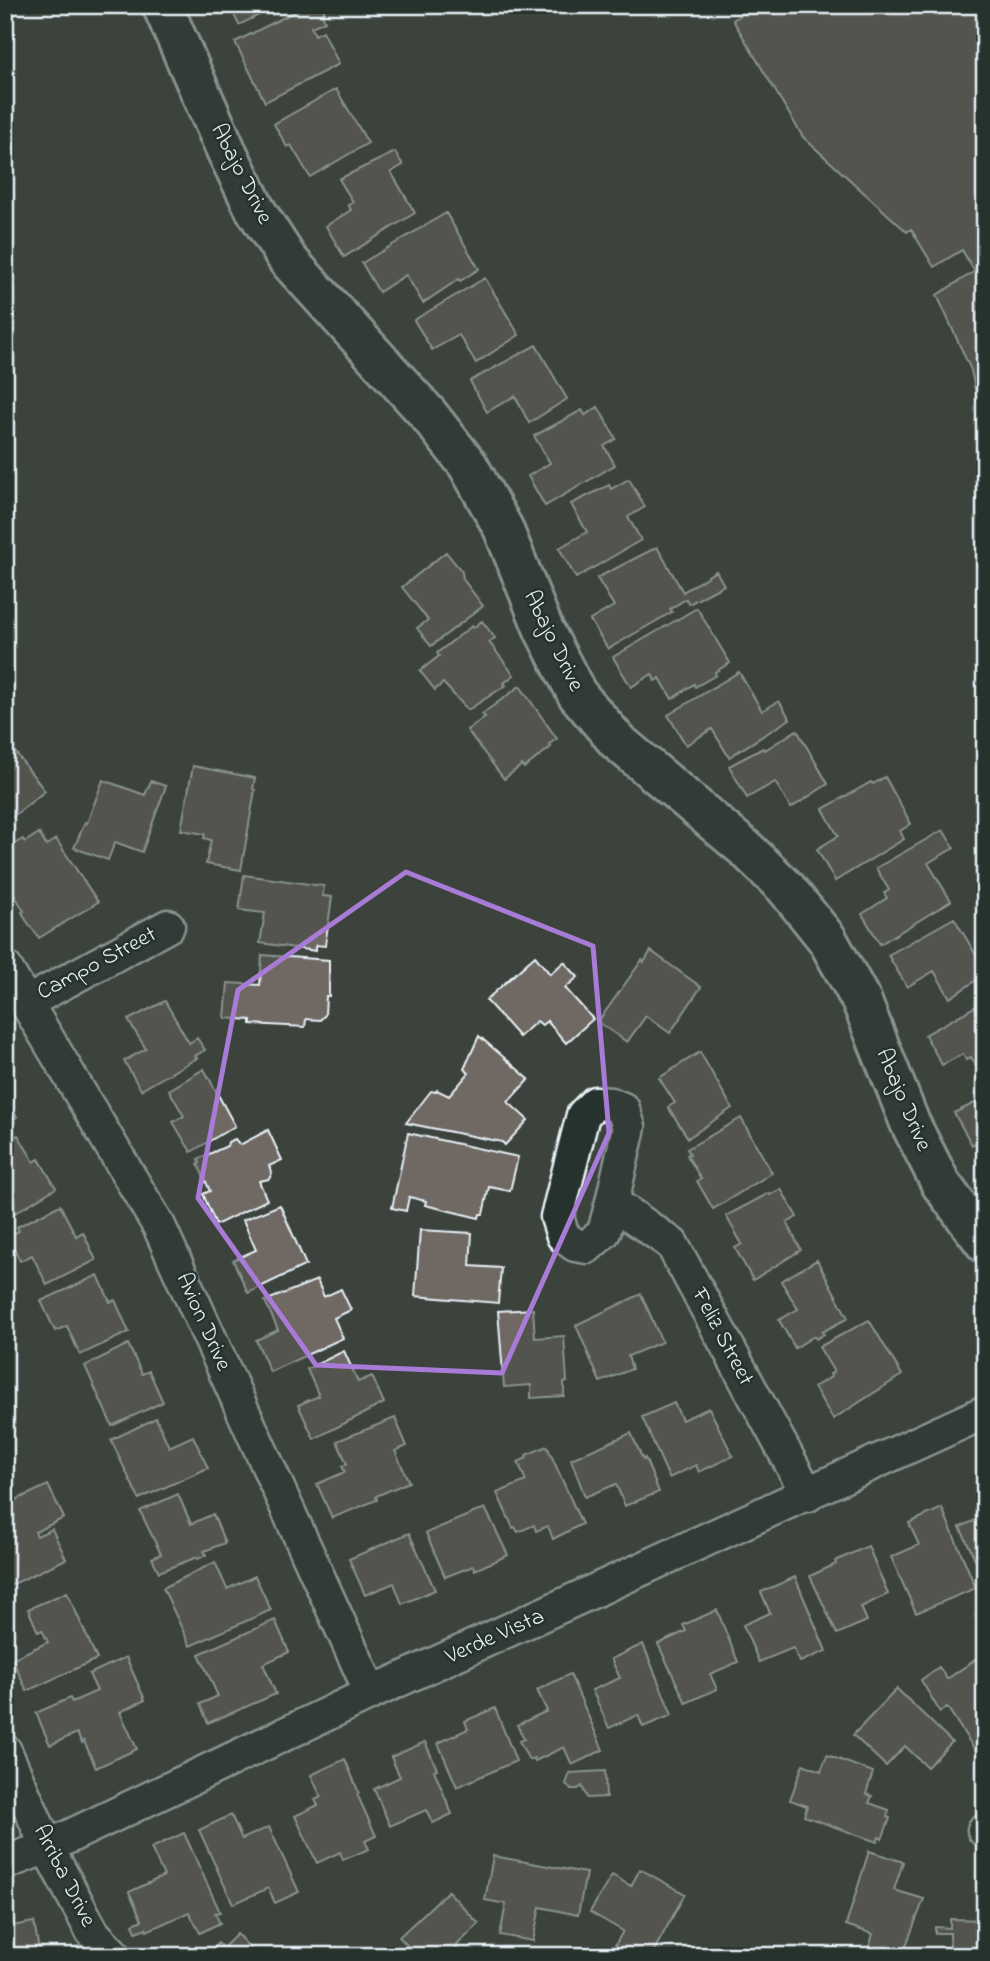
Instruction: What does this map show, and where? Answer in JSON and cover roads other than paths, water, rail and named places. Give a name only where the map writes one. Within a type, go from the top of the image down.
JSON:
[{"type":"street","name":"Abajo Drive","points":[[162,5],[255,209],[288,260],[428,414],[468,466],[503,528],[544,630],[577,694],[617,741],[747,850],[786,888],[827,939],[862,1002],[910,1123],[941,1184],[985,1243]]},
{"type":"street","name":"Campo Street","points":[[26,1003],[169,926]]},
{"type":"street","name":"Avion Drive","points":[[5,967],[159,1226],[372,1693]]},
{"type":"street","name":"Feliz Street","points":[[612,1202],[672,1244],[808,1494]]},
{"type":"street","name":"Verde Vista","points":[[5,1863],[47,1847],[372,1693],[985,1412]]},
{"type":"street","name":"Arriba Drive","points":[[5,1751],[47,1847],[93,1933],[114,1956]]}]
